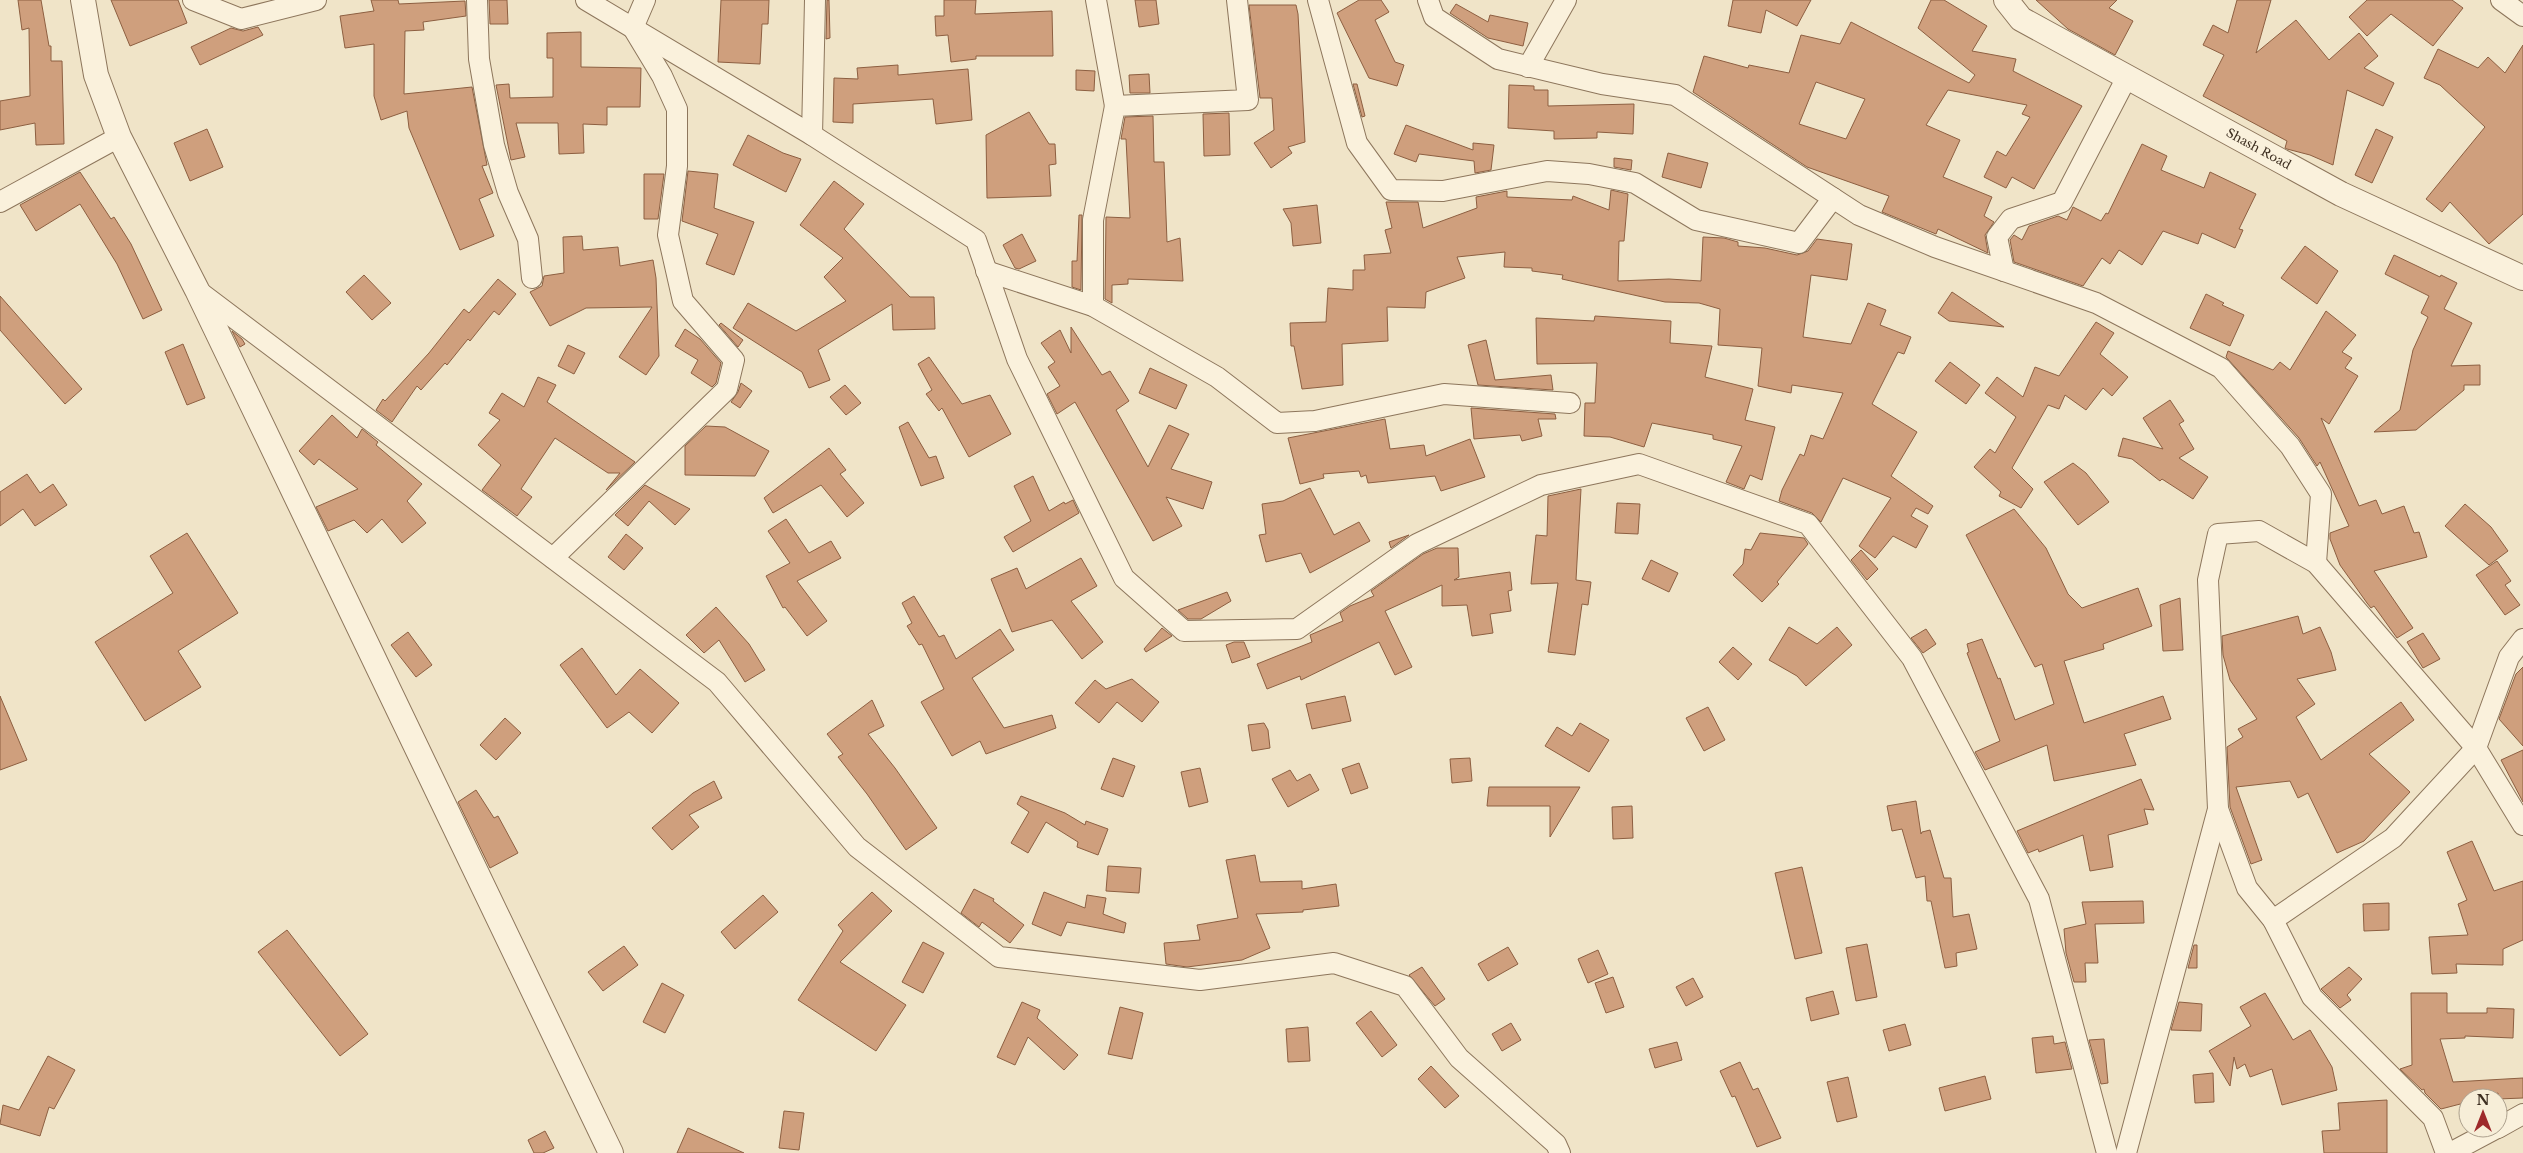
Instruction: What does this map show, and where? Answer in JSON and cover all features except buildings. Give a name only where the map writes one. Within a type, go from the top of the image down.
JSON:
[{"type":"street","points":[[83,0],[96,75],[119,137],[197,290],[611,1153]]},
{"type":"street","points":[[193,0],[242,19],[316,0]]},
{"type":"street","points":[[477,0],[479,59],[494,145],[508,193],[528,239],[532,278]]},
{"type":"street","points":[[586,0],[812,135],[976,240],[1017,359],[1124,578],[1184,631],[1297,629],[1426,540],[1541,484],[1638,464],[1808,524],[1912,658],[2039,899],[2107,1153]]},
{"type":"street","points":[[633,28],[645,0]]},
{"type":"street","points":[[812,135],[814,0]]},
{"type":"street","points":[[1093,306],[1093,220],[1115,106],[1096,0]]},
{"type":"street","points":[[1115,106],[1248,100],[1237,0]]},
{"type":"street","points":[[1318,0],[1357,143],[1391,190],[1443,191],[1547,171],[1590,174],[1635,183],[1696,220],[1799,243],[1833,198]]},
{"type":"street","points":[[1428,0],[1434,17],[1498,59],[1602,84],[1675,94],[1859,215],[1935,246],[2096,303],[2221,368],[2290,446],[2321,494],[2316,563]]},
{"type":"street","points":[[1528,66],[1566,0]]},
{"type":"street","name":"Shash Road","points":[[2006,0],[2021,19],[2341,194],[2523,278]]},
{"type":"street","points":[[2501,0],[2523,16]]},
{"type":"street","points":[[553,558],[727,389],[734,360],[683,301],[668,235],[677,166],[677,109],[662,76],[633,28]]},
{"type":"street","points":[[2004,271],[1997,237],[2011,219],[2062,202],[2127,77]]},
{"type":"street","points":[[0,202],[119,137]]},
{"type":"street","points":[[986,271],[1093,306],[1217,377],[1277,423],[1315,421],[1444,394],[1570,403]]},
{"type":"street","points":[[197,290],[717,682],[857,847],[999,957],[1200,980],[1334,963],[1405,986],[1458,1058],[1556,1144],[1560,1153]]},
{"type":"street","points":[[2126,1153],[2218,809],[2208,580],[2218,534],[2259,531],[2316,563],[2476,748],[2523,825]]},
{"type":"street","points":[[2273,920],[2393,838],[2476,748],[2509,658],[2523,639]]},
{"type":"street","points":[[2218,809],[2247,888],[2273,920],[2312,996],[2432,1118],[2446,1153]]},
{"type":"street","points":[[2508,1122],[2523,1114]]},
{"type":"street","points":[[2450,1153],[2479,1138]]}]
